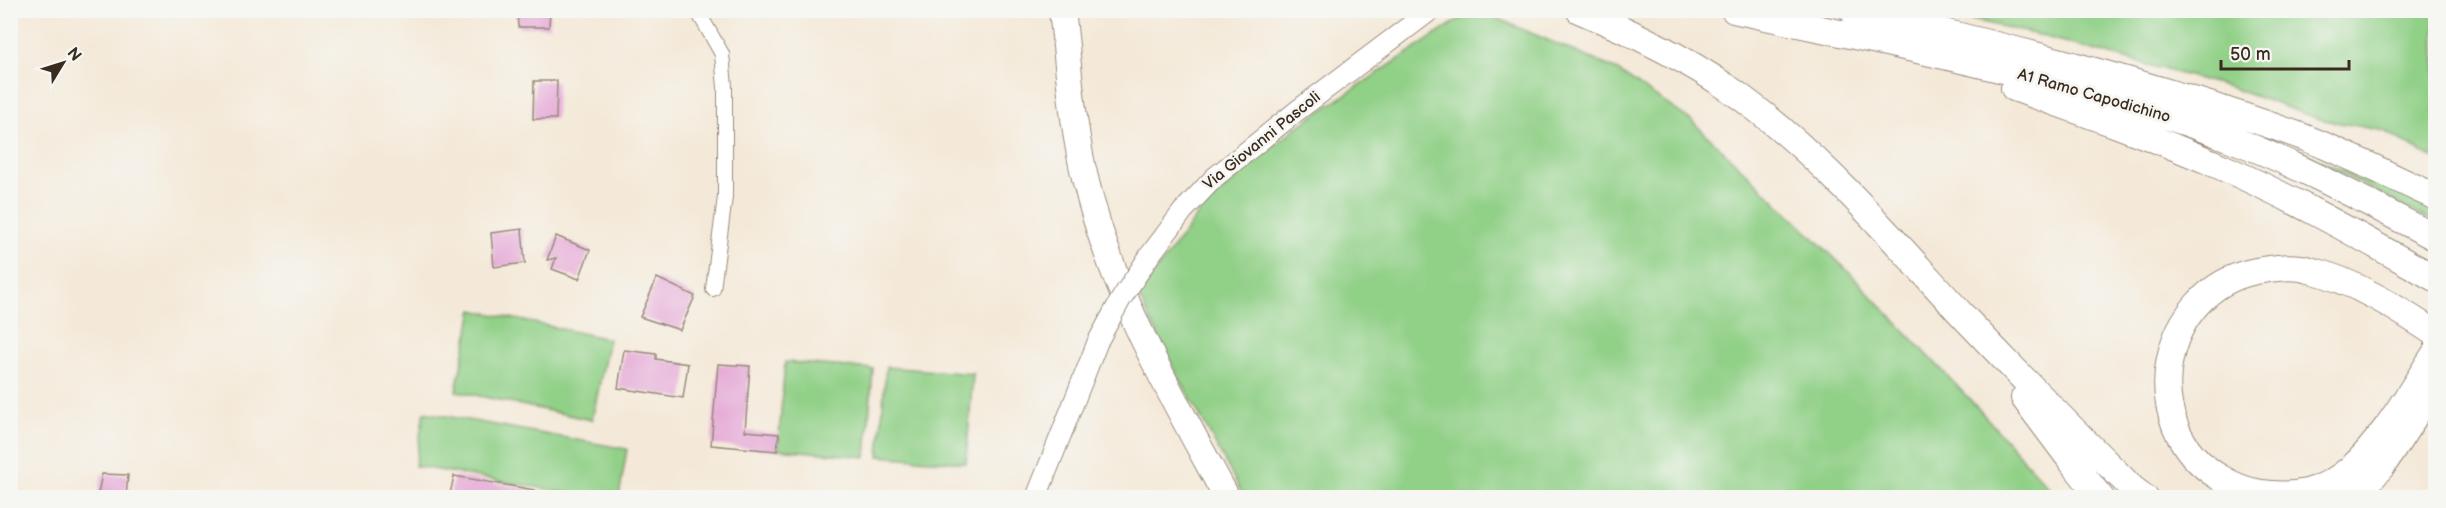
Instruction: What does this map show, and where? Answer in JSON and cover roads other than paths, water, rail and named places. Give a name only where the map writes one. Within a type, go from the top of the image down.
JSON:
[{"type":"highway","points":[[1062,10],[1086,181],[1105,248],[1117,281],[1149,351],[1227,498]]},
{"type":"highway","points":[[1579,10],[1617,26],[1677,57],[1728,88],[1775,124],[1824,167],[1864,207],[1964,316],[2087,444],[2145,498]]},
{"type":"highway","name":"A1 Ramo Capodichino","points":[[1734,10],[1981,64],[2111,98],[2232,139],[2332,183],[2436,238]]},
{"type":"highway","name":"A1 Ramo Capodichino","points":[[1852,10],[2022,50],[2166,92],[2304,138],[2436,197]]},
{"type":"highway","points":[[1892,45],[2131,129],[2226,169],[2327,217],[2436,279]]},
{"type":"highway","points":[[2428,385],[2388,424],[2351,468],[2331,482],[2306,494],[2287,495],[2253,492],[2233,485],[2211,472],[2194,456],[2180,437],[2171,417],[2167,394],[2167,368],[2174,341],[2186,317],[2202,299],[2224,282],[2248,273],[2277,267],[2309,269],[2336,279],[2377,299],[2436,334]]},
{"type":"highway","points":[[1964,316],[2101,498]]},
{"type":"highway","points":[[2355,498],[2383,465],[2428,385],[2436,352]]},
{"type":"street","points":[[697,10],[722,54],[726,87],[725,197],[713,289]]},
{"type":"street","name":"Via Giovanni Pascoli","points":[[1036,498],[1098,341],[1121,299],[1182,210],[1215,177],[1298,110],[1430,11]]}]
